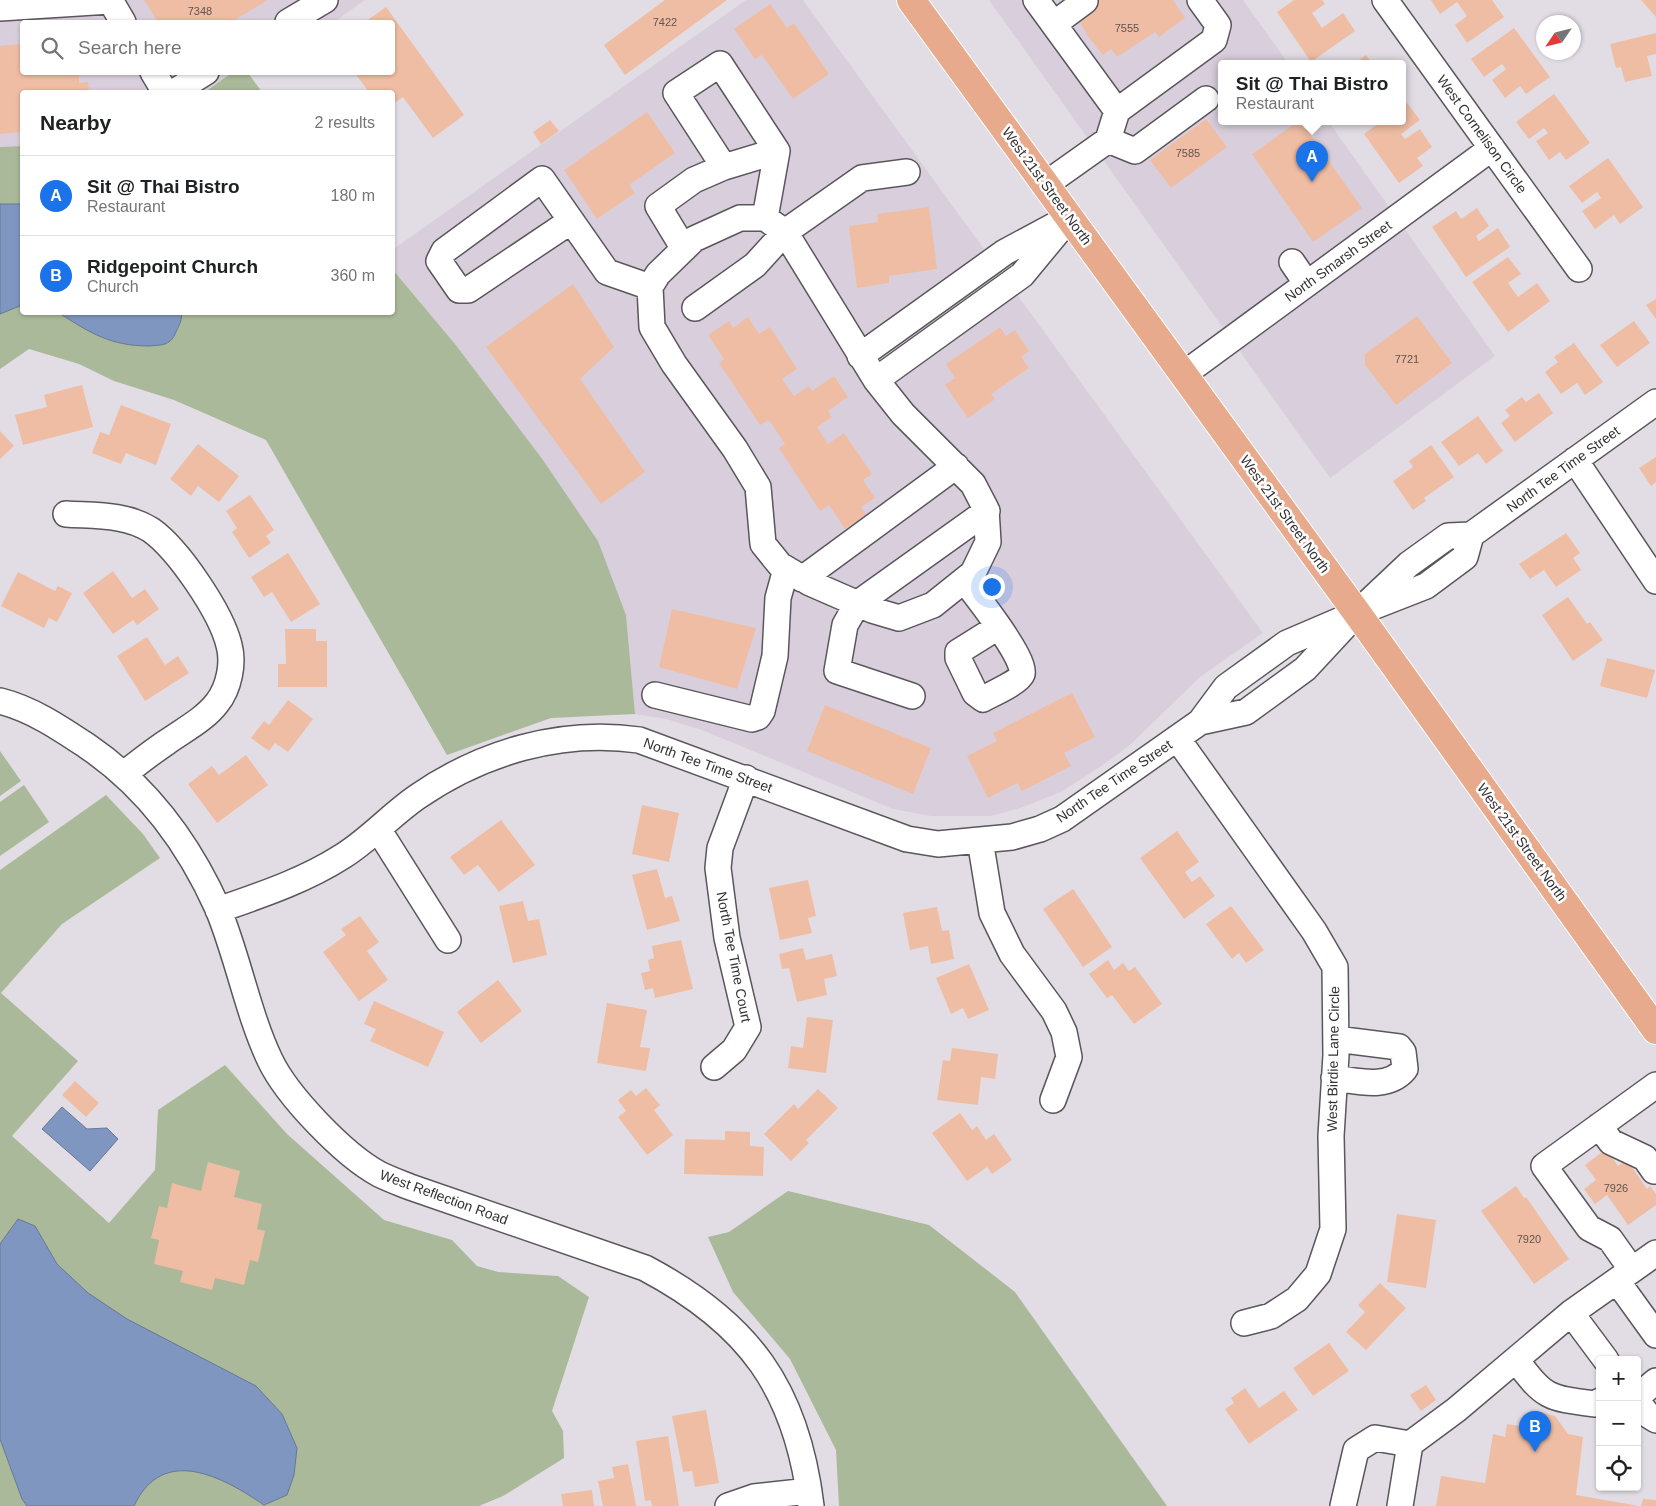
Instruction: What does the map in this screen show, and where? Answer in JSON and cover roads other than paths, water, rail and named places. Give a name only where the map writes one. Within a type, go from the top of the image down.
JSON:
[{"type":"main road","name":"West 21st Street North","points":[[911,0],[1357,613],[1656,1030]]},
{"type":"street","points":[[0,8],[110,0],[122,20]]},
{"type":"street","points":[[291,20],[325,0]]},
{"type":"street","points":[[1079,0],[1045,7],[1116,111]]},
{"type":"street","points":[[1046,184],[1108,140],[1116,111],[1214,40],[1218,25],[1200,0]]},
{"type":"street","name":"West Cornelison Circle","points":[[1385,0],[1579,269]]},
{"type":"street","points":[[724,167],[676,92],[720,64],[778,151],[765,218]]},
{"type":"street","points":[[155,75],[164,90]]},
{"type":"street","points":[[177,90],[201,75]]},
{"type":"street","points":[[1108,140],[1135,151],[1206,99]]},
{"type":"street","name":"North Smarsh Street","points":[[1184,374],[1492,148]]},
{"type":"street","points":[[684,249],[658,206],[694,180],[724,167],[778,151]]},
{"type":"street","points":[[694,308],[755,266],[785,232],[862,178],[907,172]]},
{"type":"street","points":[[571,221],[468,290],[459,290],[439,261],[444,251],[542,179],[607,272],[650,287]]},
{"type":"street","points":[[860,356],[1005,252],[1070,217]]},
{"type":"street","points":[[876,380],[1022,275],[1070,217]]},
{"type":"street","points":[[740,218],[765,218],[785,232],[876,380],[903,414],[973,484],[987,511],[988,542],[973,573],[933,605],[899,618],[857,604],[794,574],[780,565],[763,544],[758,487],[735,449],[674,364],[652,327],[650,287],[658,274],[694,239],[740,218]]},
{"type":"street","points":[[1292,262],[1307,284]]},
{"type":"street","name":"North Tee Time Street","points":[[218,910],[296,882],[343,856],[416,798],[467,768],[524,746],[567,738],[613,736],[639,740],[907,839],[938,844],[1012,837],[1040,829],[1062,819],[1200,722],[1226,687],[1287,643],[1426,586],[1465,557],[1471,535],[1656,402]]},
{"type":"street","points":[[1575,460],[1656,582]]},
{"type":"street","points":[[654,695],[752,719],[758,716],[762,712],[775,656],[778,598],[794,574],[956,466]]},
{"type":"street","points":[[912,696],[837,671],[845,625],[857,604],[987,511]]},
{"type":"street","points":[[66,514],[124,518],[150,530],[170,547],[205,595],[229,644],[232,663],[228,682],[218,702],[198,721],[124,774]]},
{"type":"street","points":[[964,580],[998,627]]},
{"type":"street","name":"West Reflection Road","points":[[0,701],[54,723],[124,774],[156,808],[186,848],[218,910],[270,1060],[298,1101],[322,1128],[351,1155],[379,1174],[410,1187],[645,1268],[679,1286],[720,1319],[762,1361],[779,1391],[793,1424],[804,1458],[810,1499]]},
{"type":"street","name":"West Birdie Lane Circle","points":[[1177,738],[1314,931],[1335,967],[1336,1038],[1331,1136],[1334,1229],[1318,1274],[1297,1300],[1271,1316],[1244,1323]]},
{"type":"street","name":"North Tee Time Court","points":[[714,1067],[734,1050],[748,1027],[727,938],[718,868],[720,848],[746,778]]},
{"type":"street","points":[[378,829],[448,940]]},
{"type":"street","points":[[980,840],[992,913],[1012,954],[1054,1011],[1064,1032],[1069,1057],[1053,1100]]},
{"type":"street","points":[[1334,1078],[1379,1083],[1399,1077],[1405,1069],[1403,1052],[1399,1048],[1336,1038]]},
{"type":"street","points":[[1656,1086],[1544,1166],[1589,1228],[1610,1239],[1624,1276],[1656,1336]]},
{"type":"street","points":[[1599,1126],[1611,1142],[1644,1158],[1654,1171],[1656,1170]]},
{"type":"street","points":[[1400,1506],[1410,1444],[1456,1410],[1571,1313],[1656,1253]]},
{"type":"street","points":[[1571,1313],[1603,1356]]},
{"type":"street","points":[[1516,1360],[1539,1390],[1559,1400],[1595,1404],[1599,1401]]},
{"type":"street","points":[[1641,1394],[1656,1381]]},
{"type":"street","points":[[1641,1406],[1648,1416],[1656,1420]]},
{"type":"street","points":[[1343,1506],[1356,1450],[1374,1438],[1410,1444]]},
{"type":"street","points":[[728,1506],[754,1496],[810,1499]]},
{"type":"water","points":[[0,204],[20,204],[20,306],[0,314]]},
{"type":"water","points":[[62,315],[181,315],[180,324],[170,341],[164,344],[149,346],[112,341],[81,327]]},
{"type":"water","points":[[62,1107],[87,1129],[107,1128],[118,1139],[90,1171],[42,1129]]},
{"type":"water","points":[[18,1219],[35,1226],[57,1264],[88,1293],[127,1319],[256,1386],[282,1414],[297,1448],[294,1475],[287,1495],[264,1505],[248,1494],[212,1477],[195,1472],[177,1471],[161,1476],[146,1487],[134,1506],[27,1506],[22,1499],[0,1439],[0,1244]]},
{"type":"place","name":"Sit @ Thai Bistro","points":[[1312,182]]},
{"type":"place","name":"Ridgepoint Church","points":[[1535,1452]]}]
